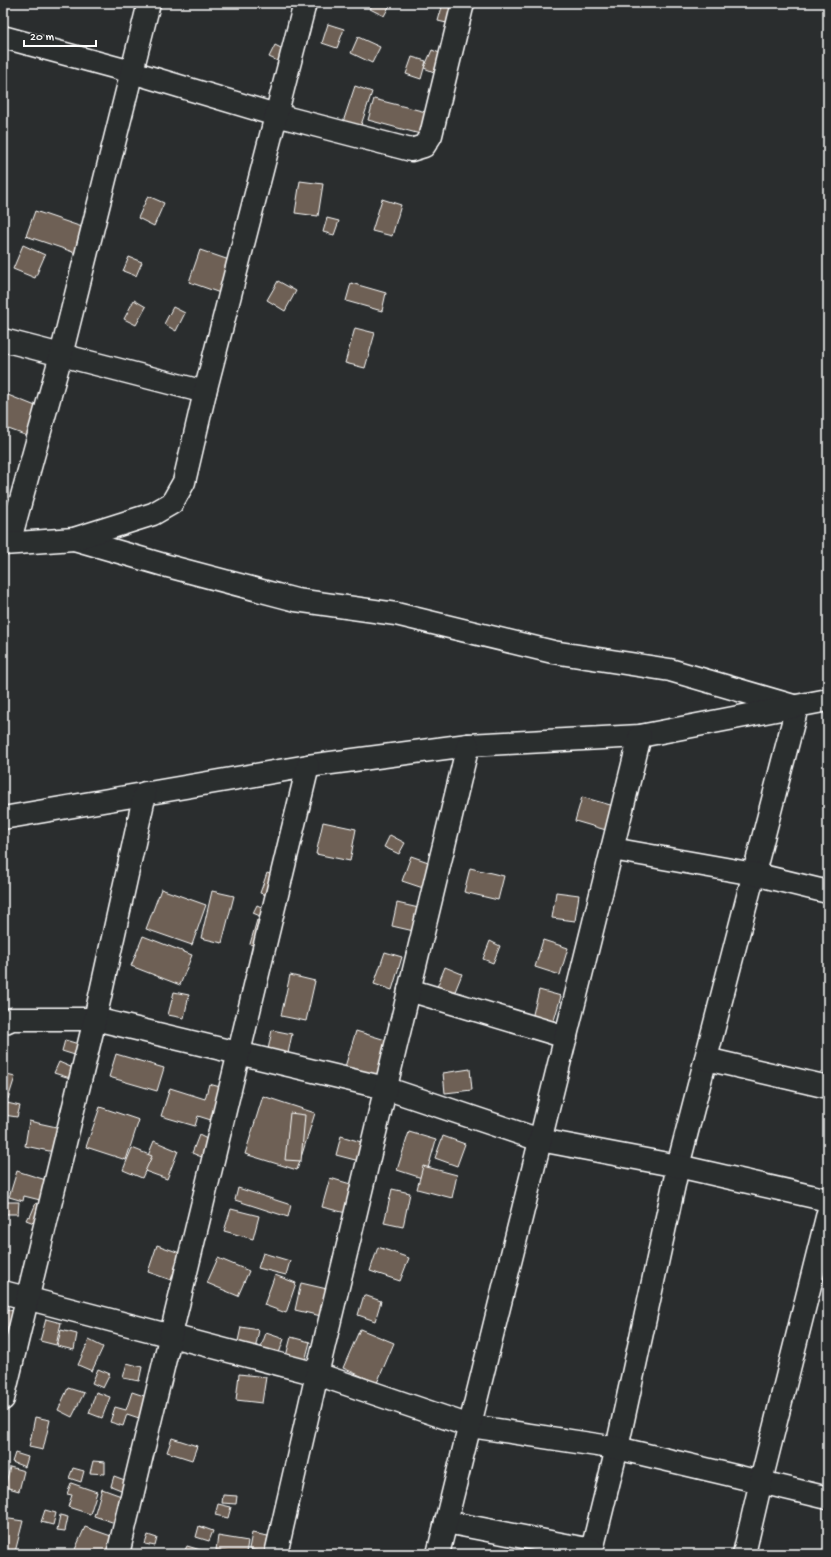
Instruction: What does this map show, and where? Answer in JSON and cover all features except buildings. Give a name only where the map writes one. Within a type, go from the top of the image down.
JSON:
[{"type":"street","points":[[150,3],[61,355],[6,543],[74,539],[153,514],[172,503],[184,482],[205,392],[305,3]]},
{"type":"street","points":[[3,37],[132,72],[276,115],[411,150],[424,146],[431,135],[463,3]]},
{"type":"street","points":[[3,340],[205,392]]},
{"type":"street","points":[[74,539],[164,565],[296,600],[396,614],[553,652],[670,670],[797,707]]},
{"type":"street","points":[[3,818],[308,766],[468,745],[640,736],[828,700]]},
{"type":"street","points":[[446,1522],[591,1552],[617,1448],[678,1166],[797,707]]},
{"type":"street","points":[[438,1554],[640,736]]},
{"type":"street","points":[[276,1554],[317,1374],[468,745]]},
{"type":"street","points":[[118,1554],[172,1336],[308,766]]},
{"type":"street","points":[[3,1399],[95,1019],[145,793]]},
{"type":"street","points":[[612,849],[754,874],[828,892]]},
{"type":"street","points":[[409,990],[566,1037]]},
{"type":"street","points":[[3,1023],[12,1019],[95,1019],[385,1088],[540,1140],[678,1166],[828,1200]]},
{"type":"street","points":[[706,1059],[828,1087]]},
{"type":"street","points":[[744,1554],[828,1213]]},
{"type":"street","points":[[3,1292],[27,1297],[317,1374],[470,1426],[617,1448],[828,1498]]}]
